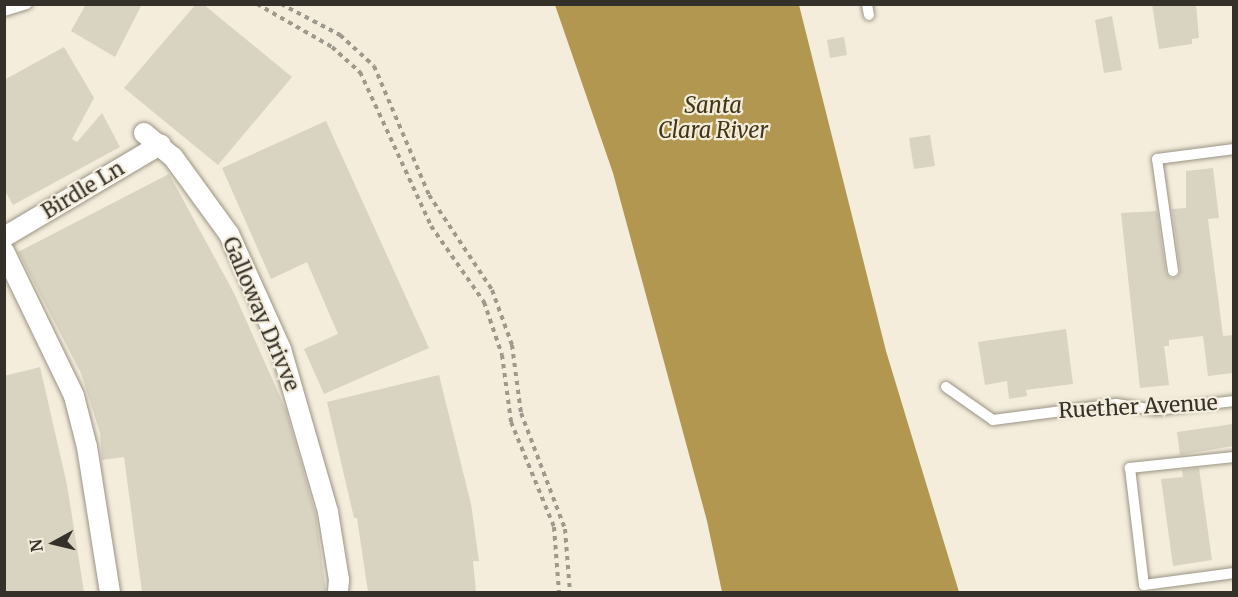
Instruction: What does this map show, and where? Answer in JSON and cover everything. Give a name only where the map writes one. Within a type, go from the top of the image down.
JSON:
[{"type":"street","name":"Galloway Drivve","points":[[144,133],[161,144],[229,234],[280,349],[328,512],[339,579],[338,592]]},
{"type":"street","name":"Birdle Ln","points":[[4,237],[161,144]]},
{"type":"street","points":[[4,251],[74,396],[87,447],[110,592]]},
{"type":"lane","points":[[4,11],[27,4]]},
{"type":"lane","points":[[1173,271],[1157,159],[1233,149]]},
{"type":"lane","name":"Ruether Avenue","points":[[945,387],[993,420],[1116,404],[1156,410],[1233,401]]},
{"type":"lane","points":[[1233,457],[1130,468],[1144,585],[1233,573]]},
{"type":"path","points":[[257,4],[332,47],[360,72],[426,217],[484,302],[502,355],[511,422],[554,527],[559,592]]},
{"type":"path","points":[[281,4],[340,35],[374,66],[429,195],[492,290],[512,345],[521,413],[565,529],[570,592]]},
{"type":"water","name":"Santa Clara River","points":[[555,5],[799,5],[886,351],[959,592],[722,592],[707,521],[613,173]]},
{"type":"building","points":[[86,4],[142,4],[115,57],[71,31]]},
{"type":"building","points":[[196,4],[203,4],[292,77],[218,165],[124,88]]},
{"type":"building","points":[[1152,4],[1196,4],[1199,38],[1192,39],[1192,44],[1159,49]]},
{"type":"building","points":[[1112,16],[1122,70],[1104,73],[1095,20]]},
{"type":"building","points":[[844,37],[847,55],[830,58],[827,40]]},
{"type":"building","points":[[64,47],[94,98],[72,139],[77,142],[102,113],[120,147],[13,205],[4,189],[4,80]]},
{"type":"building","points":[[326,121],[429,348],[324,394],[304,349],[338,334],[307,262],[271,279],[222,168]]},
{"type":"building","points":[[930,135],[935,166],[914,169],[909,138]]},
{"type":"building","points":[[1213,168],[1219,218],[1208,219],[1223,336],[1233,335],[1233,373],[1208,376],[1203,336],[1169,340],[1169,346],[1164,346],[1169,385],[1140,388],[1121,213],[1157,211],[1166,273],[1171,278],[1177,277],[1180,270],[1172,209],[1186,208],[1186,171]]},
{"type":"building","points":[[169,174],[234,293],[286,410],[316,515],[326,592],[142,592],[124,457],[102,460],[100,433],[81,373],[18,252]]},
{"type":"building","points":[[1066,329],[1073,384],[1026,390],[1027,396],[1009,399],[1007,381],[985,385],[978,342]]},
{"type":"building","points":[[40,367],[67,485],[84,592],[4,592],[4,376]]},
{"type":"building","points":[[439,375],[471,504],[479,561],[473,561],[476,592],[368,592],[357,518],[354,518],[327,402]]},
{"type":"building","points":[[1233,424],[1233,446],[1180,455],[1177,432]]},
{"type":"building","points":[[1199,468],[1212,560],[1173,566],[1161,479],[1183,477],[1182,470]]}]
